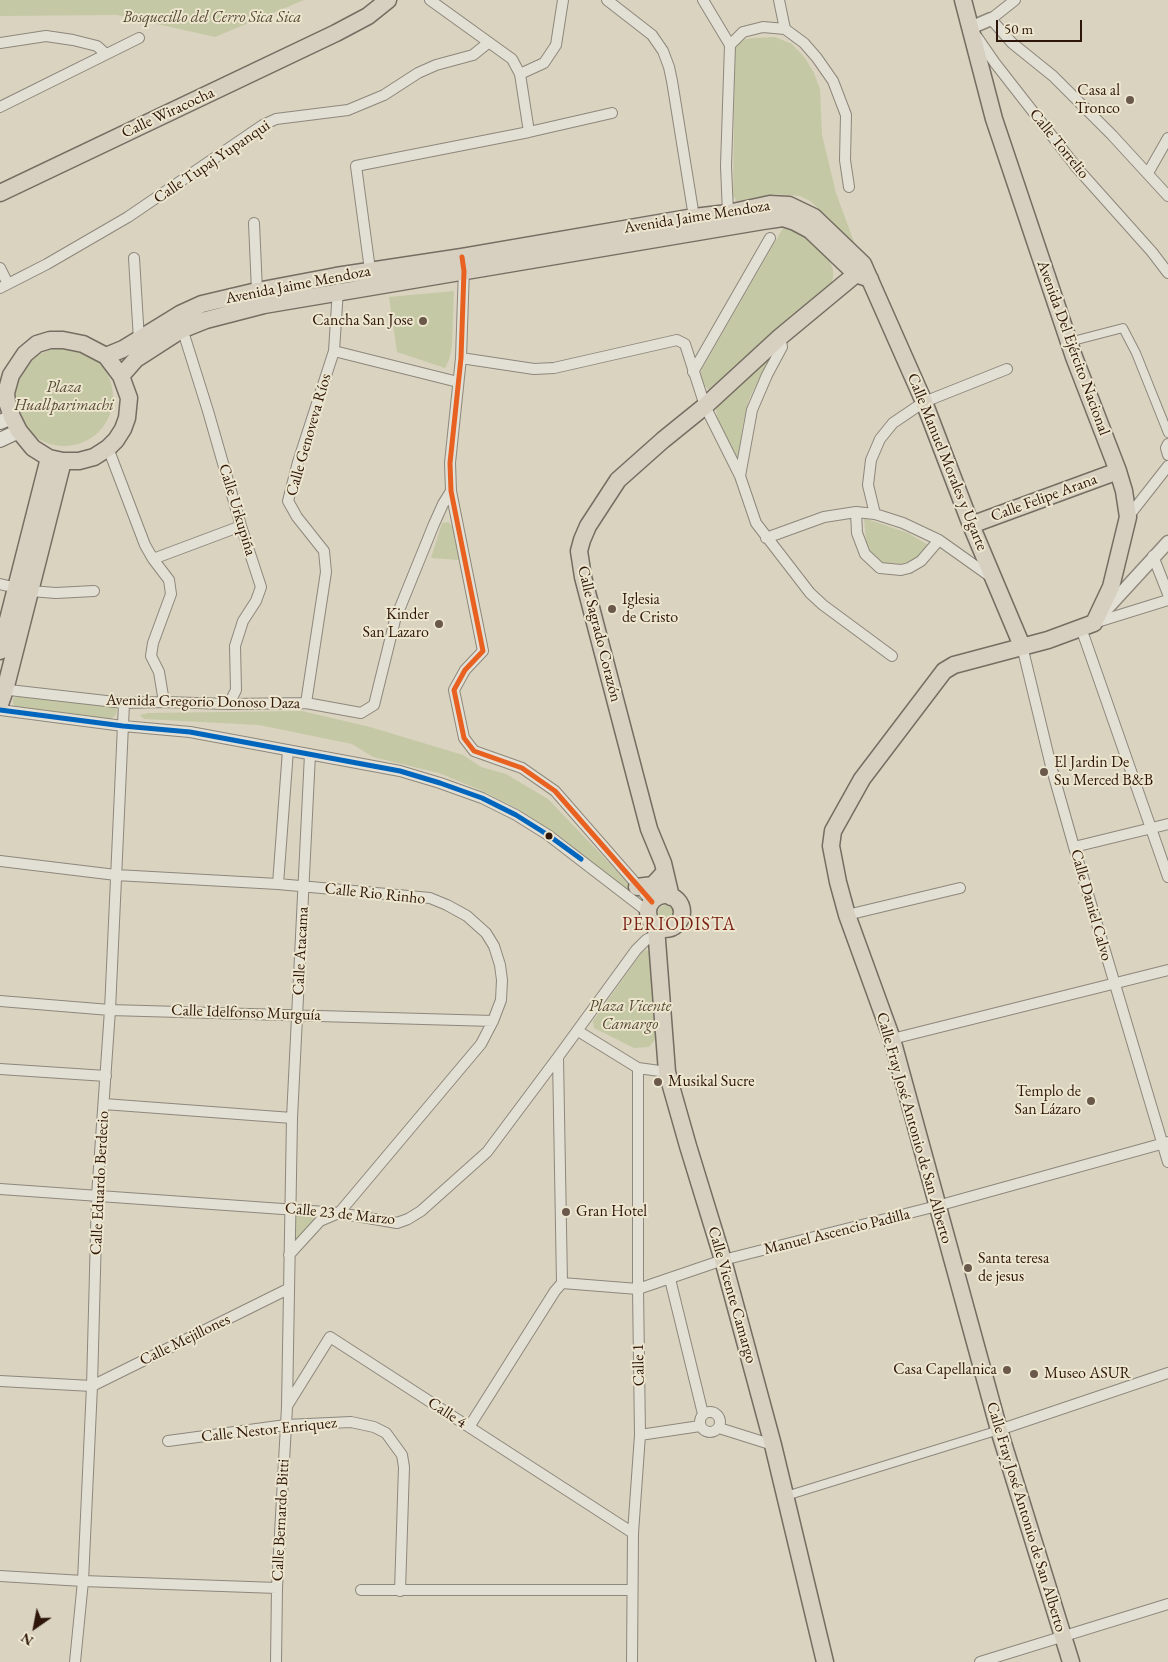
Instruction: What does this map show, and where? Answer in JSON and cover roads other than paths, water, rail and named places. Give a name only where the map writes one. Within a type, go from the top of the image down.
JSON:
[{"type":"main road","name":"Calle Wiracocha","points":[[0,193],[336,33],[368,16],[388,0]]},
{"type":"main road","name":"Avenida Del Ejército Nacional","points":[[963,0],[994,119],[1069,342],[1124,491],[1128,517],[1111,587],[1088,626]]},
{"type":"main road","name":"Avenida Jaime Mendoza","points":[[337,284],[370,270],[463,264],[694,217],[780,204],[805,211],[824,225],[863,264],[863,276]]},
{"type":"main road","name":"Avenida Jaime Mendoza","points":[[121,376],[136,359],[202,304],[260,298],[463,264],[783,218],[810,230],[863,276]]},
{"type":"main road","name":"Calle Sagrado Corazón","points":[[671,896],[666,872],[649,829],[583,577],[579,551],[582,540],[588,526],[618,480],[705,406],[780,337],[863,276]]},
{"type":"main road","name":"Calle Manuel Morales y Ugarte","points":[[863,276],[924,402],[971,525],[1022,646]]},
{"type":"main road","name":"Avenida Jaime Mendoza","points":[[106,356],[181,322]]},
{"type":"main road","points":[[50,340],[63,340],[83,344],[106,356],[121,376],[129,398],[127,418],[123,430],[108,448],[94,457],[79,461],[56,460],[33,448],[10,423],[4,382],[20,361],[37,344],[50,340]]},
{"type":"main road","points":[[0,440],[10,423]]},
{"type":"main road","points":[[2,694],[23,589],[56,460]]},
{"type":"main road","name":"Calle Felipe Arana","points":[[971,525],[1118,471]]},
{"type":"main road","points":[[0,651],[23,589]]},
{"type":"main road","points":[[1022,646],[1048,640],[1088,626]]},
{"type":"main road","name":"Calle Fray José Antonio de San Alberto","points":[[1022,646],[954,666],[944,671],[862,779],[833,831],[831,846],[847,915],[892,1039],[999,1430],[1071,1662]]},
{"type":"main road","points":[[637,886],[653,885],[666,872]]},
{"type":"main road","points":[[661,896],[671,896],[680,903],[682,914],[678,924],[660,930],[649,918],[650,907],[661,896]]},
{"type":"main road","name":"Calle Vicente Camargo","points":[[660,930],[667,1072],[724,1260],[786,1496],[825,1662]]},
{"type":"street","points":[[430,0],[512,59],[520,74],[529,132]]},
{"type":"street","points":[[520,74],[544,63],[556,45],[563,0]]},
{"type":"street","points":[[607,0],[652,35],[663,51],[672,82],[694,217]]},
{"type":"street","points":[[703,0],[730,45],[726,166],[728,213]]},
{"type":"street","points":[[779,0],[784,30]]},
{"type":"street","points":[[970,28],[991,19],[1015,0]]},
{"type":"street","points":[[991,19],[1012,44],[1053,76],[1112,134],[1168,196]]},
{"type":"street","points":[[730,45],[743,32],[763,27],[784,30],[804,43],[818,58],[833,80],[846,115],[848,187]]},
{"type":"street","name":"Calle Torrelio","points":[[970,28],[995,64],[1077,168],[1152,252],[1168,273]]},
{"type":"street","points":[[0,43],[46,36],[97,46],[106,54]]},
{"type":"street","points":[[0,107],[138,38]]},
{"type":"street","name":"Calle Tupaj Yupanqui","points":[[4,286],[128,217],[263,125],[276,119],[348,110],[384,95],[418,73],[436,65],[473,55],[488,43]]},
{"type":"street","points":[[370,270],[356,166],[529,132],[612,113]]},
{"type":"street","points":[[1148,172],[1168,138]]},
{"type":"street","points":[[254,223],[260,298]]},
{"type":"street","points":[[693,372],[770,238]]},
{"type":"street","points":[[134,258],[139,340]]},
{"type":"street","points":[[463,264],[461,358],[450,463],[451,491],[483,651],[465,670],[454,690],[464,738],[474,751],[522,768],[555,790],[637,886],[650,907]]},
{"type":"street","points":[[0,268],[4,286]]},
{"type":"street","name":"Calle Genoveva Ríos","points":[[306,703],[326,572],[324,551],[297,517],[288,501],[298,462],[334,351],[337,284]]},
{"type":"street","name":"Calle Urkupiña","points":[[181,322],[241,526],[261,587],[256,601],[243,621],[235,646],[236,690],[230,704]]},
{"type":"street","points":[[1069,342],[1123,328],[1136,353],[1168,433]]},
{"type":"street","points":[[740,476],[752,410],[767,375],[782,347],[780,337]]},
{"type":"street","points":[[461,358],[534,369],[554,368],[677,340],[685,344],[705,406],[740,476],[756,523],[810,593],[823,605],[892,656]]},
{"type":"street","points":[[334,351],[458,382]]},
{"type":"street","points":[[876,514],[868,485],[871,460],[880,439],[893,423],[924,402],[1007,369]]},
{"type":"street","points":[[1168,444],[1166,448],[1168,455]]},
{"type":"street","points":[[108,448],[145,545],[169,580],[171,594],[153,643],[151,656],[160,672],[164,702]]},
{"type":"street","points":[[1128,517],[1168,466]]},
{"type":"street","name":"Avenida Gregorio Donoso Daza","points":[[2,694],[124,703],[306,703],[361,712],[374,705],[395,620],[434,524],[451,491]]},
{"type":"street","points":[[766,538],[824,517],[856,512],[876,514],[903,523],[939,540],[994,579]]},
{"type":"street","points":[[856,512],[857,533],[865,554],[880,568],[901,570],[909,568],[921,562],[939,540]]},
{"type":"street","points":[[153,559],[241,526]]},
{"type":"street","points":[[1088,626],[1168,542]]},
{"type":"street","points":[[1153,556],[1168,594]]},
{"type":"street","points":[[0,584],[23,589],[63,593],[94,591]]},
{"type":"street","points":[[1088,626],[1168,600]]},
{"type":"street","points":[[1088,626],[1168,877]]},
{"type":"street","name":"Calle Daniel Calvo","points":[[1022,646],[1051,766],[1114,984],[1166,1143],[1168,1162]]},
{"type":"street","name":"Calle Eduardo Berdecio","points":[[75,1662],[83,1581],[92,1386],[97,1196],[110,1010],[124,703]]},
{"type":"street","name":"Avenida Gregorio Donoso Daza","points":[[0,710],[123,726],[190,732],[400,771],[440,783],[482,798],[516,814],[650,907]]},
{"type":"street","points":[[278,884],[288,750]]},
{"type":"street","name":"Calle Atacama","points":[[290,1208],[292,1118],[310,754]]},
{"type":"street","points":[[1074,846],[1168,824]]},
{"type":"street","name":"Calle Rio Rinho","points":[[0,861],[116,875],[278,884],[430,898],[467,916],[486,933],[494,946],[502,980],[501,1000],[481,1044],[340,1212],[320,1221],[289,1255]]},
{"type":"street","points":[[847,915],[960,888]]},
{"type":"street","name":"Calle 23 de Marzo","points":[[0,1189],[340,1212],[397,1223],[408,1220],[421,1211],[486,1152],[636,950],[660,930]]},
{"type":"street","points":[[892,1039],[1168,970]]},
{"type":"street","name":"Calle Idelfonso Murguía","points":[[0,1000],[110,1010],[493,1021]]},
{"type":"street","points":[[578,1030],[638,1068],[667,1072]]},
{"type":"street","points":[[469,1427],[562,1282],[558,1057]]},
{"type":"street","name":"Calle 1","points":[[632,1662],[633,1533],[640,1435],[638,1068]]},
{"type":"street","points":[[0,1069],[106,1076]]},
{"type":"street","points":[[104,1104],[292,1118]]},
{"type":"street","name":"Manuel Ascencio Padilla","points":[[562,1282],[638,1289],[724,1260],[937,1206],[1166,1143]]},
{"type":"street","points":[[288,1289],[290,1208]]},
{"type":"street","points":[[670,1279],[703,1414],[700,1419],[700,1426],[704,1431],[710,1433],[719,1428],[773,1445]]},
{"type":"street","name":"Calle Mejillones","points":[[0,1381],[92,1386],[288,1289]]},
{"type":"street","name":"Calle Bernardo Bitti","points":[[276,1662],[277,1588],[286,1425],[288,1289]]},
{"type":"street","name":"Calle 4","points":[[286,1407],[330,1337],[633,1533]]},
{"type":"street","points":[[786,1496],[999,1430],[1168,1373]]},
{"type":"street","points":[[703,1414],[710,1412],[717,1415],[720,1421],[719,1428]]},
{"type":"street","name":"Calle Nestor Enriquez","points":[[168,1441],[286,1425],[351,1422],[374,1427],[386,1433],[402,1455],[404,1467],[400,1591]]},
{"type":"street","points":[[640,1435],[700,1426]]},
{"type":"street","points":[[0,1576],[277,1588]]},
{"type":"street","points":[[361,1590],[632,1590]]},
{"type":"street","points":[[980,1662],[1168,1604]]},
{"type":"place","name":"Casa al Tronco","points":[[1130,100]]},
{"type":"place","name":"Cancha San Jose","points":[[423,321]]},
{"type":"place","name":"Iglesia de Cristo","points":[[612,609]]},
{"type":"place","name":"Kinder San Lazaro","points":[[439,624]]},
{"type":"place","name":"El Jardin De Su Merced B&B","points":[[1044,772]]},
{"type":"place","name":"Musikal Sucre","points":[[658,1082]]},
{"type":"place","name":"Templo de San Lázaro","points":[[1091,1101]]},
{"type":"place","name":"Gran Hotel","points":[[566,1212]]},
{"type":"place","name":"Santa teresa de jesus","points":[[968,1268]]},
{"type":"place","name":"Casa Capellanica","points":[[1007,1370]]},
{"type":"place","name":"Museo ASUR","points":[[1034,1374]]},
{"type":"district","name":"PERIODISTA","points":[[679,925]]},
{"type":"park label","name":"Bosquecillo del Cerro Sica Sica","points":[[212,18]]},
{"type":"park label","name":"Plaza Huallparimachi","points":[[64,397]]},
{"type":"park label","name":"Plaza Vicente Camargo","points":[[630,1016]]}]
